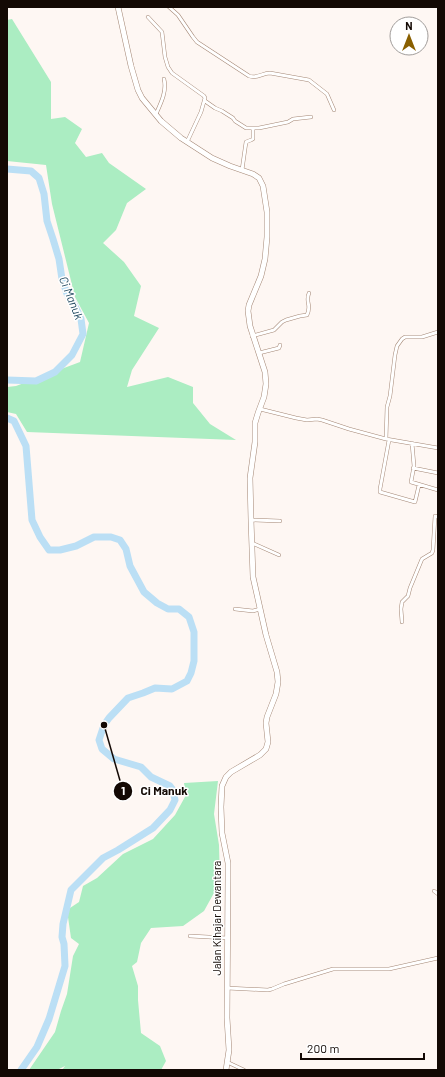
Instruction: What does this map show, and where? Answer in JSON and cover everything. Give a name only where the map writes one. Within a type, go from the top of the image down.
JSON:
[{"type":"main road","name":"Jalan Kihajar Dewantara","points":[[118,7],[138,90],[148,106],[170,129],[187,142],[224,164],[256,176],[262,183],[268,220],[267,245],[263,269],[248,310],[248,319],[252,336],[265,372],[266,384],[264,397],[255,423],[250,478],[252,572],[266,635],[277,672],[278,686],[267,717],[266,724],[268,742],[266,749],[260,755],[228,774],[222,786],[222,833],[228,869],[227,1018],[229,1050],[226,1070]]},
{"type":"street","points":[[169,7],[178,15],[197,42],[250,76],[255,77],[270,73],[309,80],[326,94],[334,110]]},
{"type":"street","points":[[148,17],[162,32],[165,57],[169,70],[204,96],[205,101],[233,118],[234,121],[244,127],[253,128],[288,122],[293,119],[311,117]]},
{"type":"street","points":[[156,114],[162,100],[165,87],[164,79]]},
{"type":"street","points":[[187,142],[205,101]]},
{"type":"street","points":[[242,170],[246,142],[253,139],[253,128]]},
{"type":"street","points":[[252,336],[271,331],[286,320],[307,315],[309,308],[307,298],[309,293]]},
{"type":"street","points":[[419,485],[415,502],[380,492],[387,439],[388,407],[397,346],[405,338],[422,337],[438,332]]},
{"type":"street","points":[[259,353],[279,348],[280,345]]},
{"type":"street","points":[[260,409],[307,420],[322,420],[387,439],[438,448]]},
{"type":"street","points":[[412,443],[414,468],[411,482],[438,490]]},
{"type":"street","points":[[414,468],[438,473]]},
{"type":"street","points":[[402,622],[402,602],[408,596],[422,559],[432,553],[435,516],[438,517]]},
{"type":"street","points":[[251,520],[280,521]]},
{"type":"street","points":[[252,542],[279,555]]},
{"type":"street","points":[[235,609],[253,611],[260,609]]},
{"type":"street","points":[[434,892],[438,894]]},
{"type":"street","points":[[190,936],[227,938]]},
{"type":"street","points":[[227,988],[268,990],[333,969],[389,969],[438,958]]},
{"type":"street","points":[[227,1062],[244,1070]]},
{"type":"green space","points":[[12,19],[51,82],[51,119],[65,117],[82,129],[75,143],[86,157],[102,153],[109,163],[146,189],[127,203],[116,230],[103,243],[124,262],[141,286],[134,316],[159,328],[132,370],[127,387],[168,377],[193,387],[193,403],[210,424],[236,440],[27,432],[16,414],[7,412],[7,387],[16,386],[80,362],[89,323],[75,297],[52,204],[46,165],[7,161],[7,20]]},
{"type":"green space","points":[[218,781],[214,814],[219,845],[220,882],[204,911],[183,926],[151,928],[141,943],[137,962],[132,966],[138,986],[141,1033],[160,1046],[166,1061],[161,1070],[62,1070],[65,1066],[57,1070],[29,1070],[55,1032],[67,994],[73,956],[79,944],[71,938],[67,910],[79,902],[83,886],[97,878],[123,854],[153,839],[175,815],[186,795],[184,783]]},
{"type":"waterway","name":"Ci Manuk","points":[[7,169],[31,171],[39,178],[44,194],[47,221],[59,259],[62,279],[67,294],[74,304],[81,319],[83,334],[72,355],[55,372],[36,381],[7,380]]},
{"type":"waterway","name":"Ci Manuk","points":[[7,418],[14,421],[26,446],[32,520],[40,537],[49,550],[60,550],[76,546],[94,537],[111,537],[120,540],[126,549],[130,566],[144,592],[157,603],[168,609],[179,609],[189,617],[194,632],[194,661],[187,681],[172,689],[155,688],[128,698],[104,725],[99,740],[102,749],[114,759],[141,767],[151,777],[170,786],[173,790],[175,800],[170,810],[153,828],[103,858],[71,890],[63,924],[62,937],[64,944],[65,966],[49,1019],[37,1047],[21,1070]]},
{"type":"place","name":"Ci Manuk","points":[[104,725]]}]
